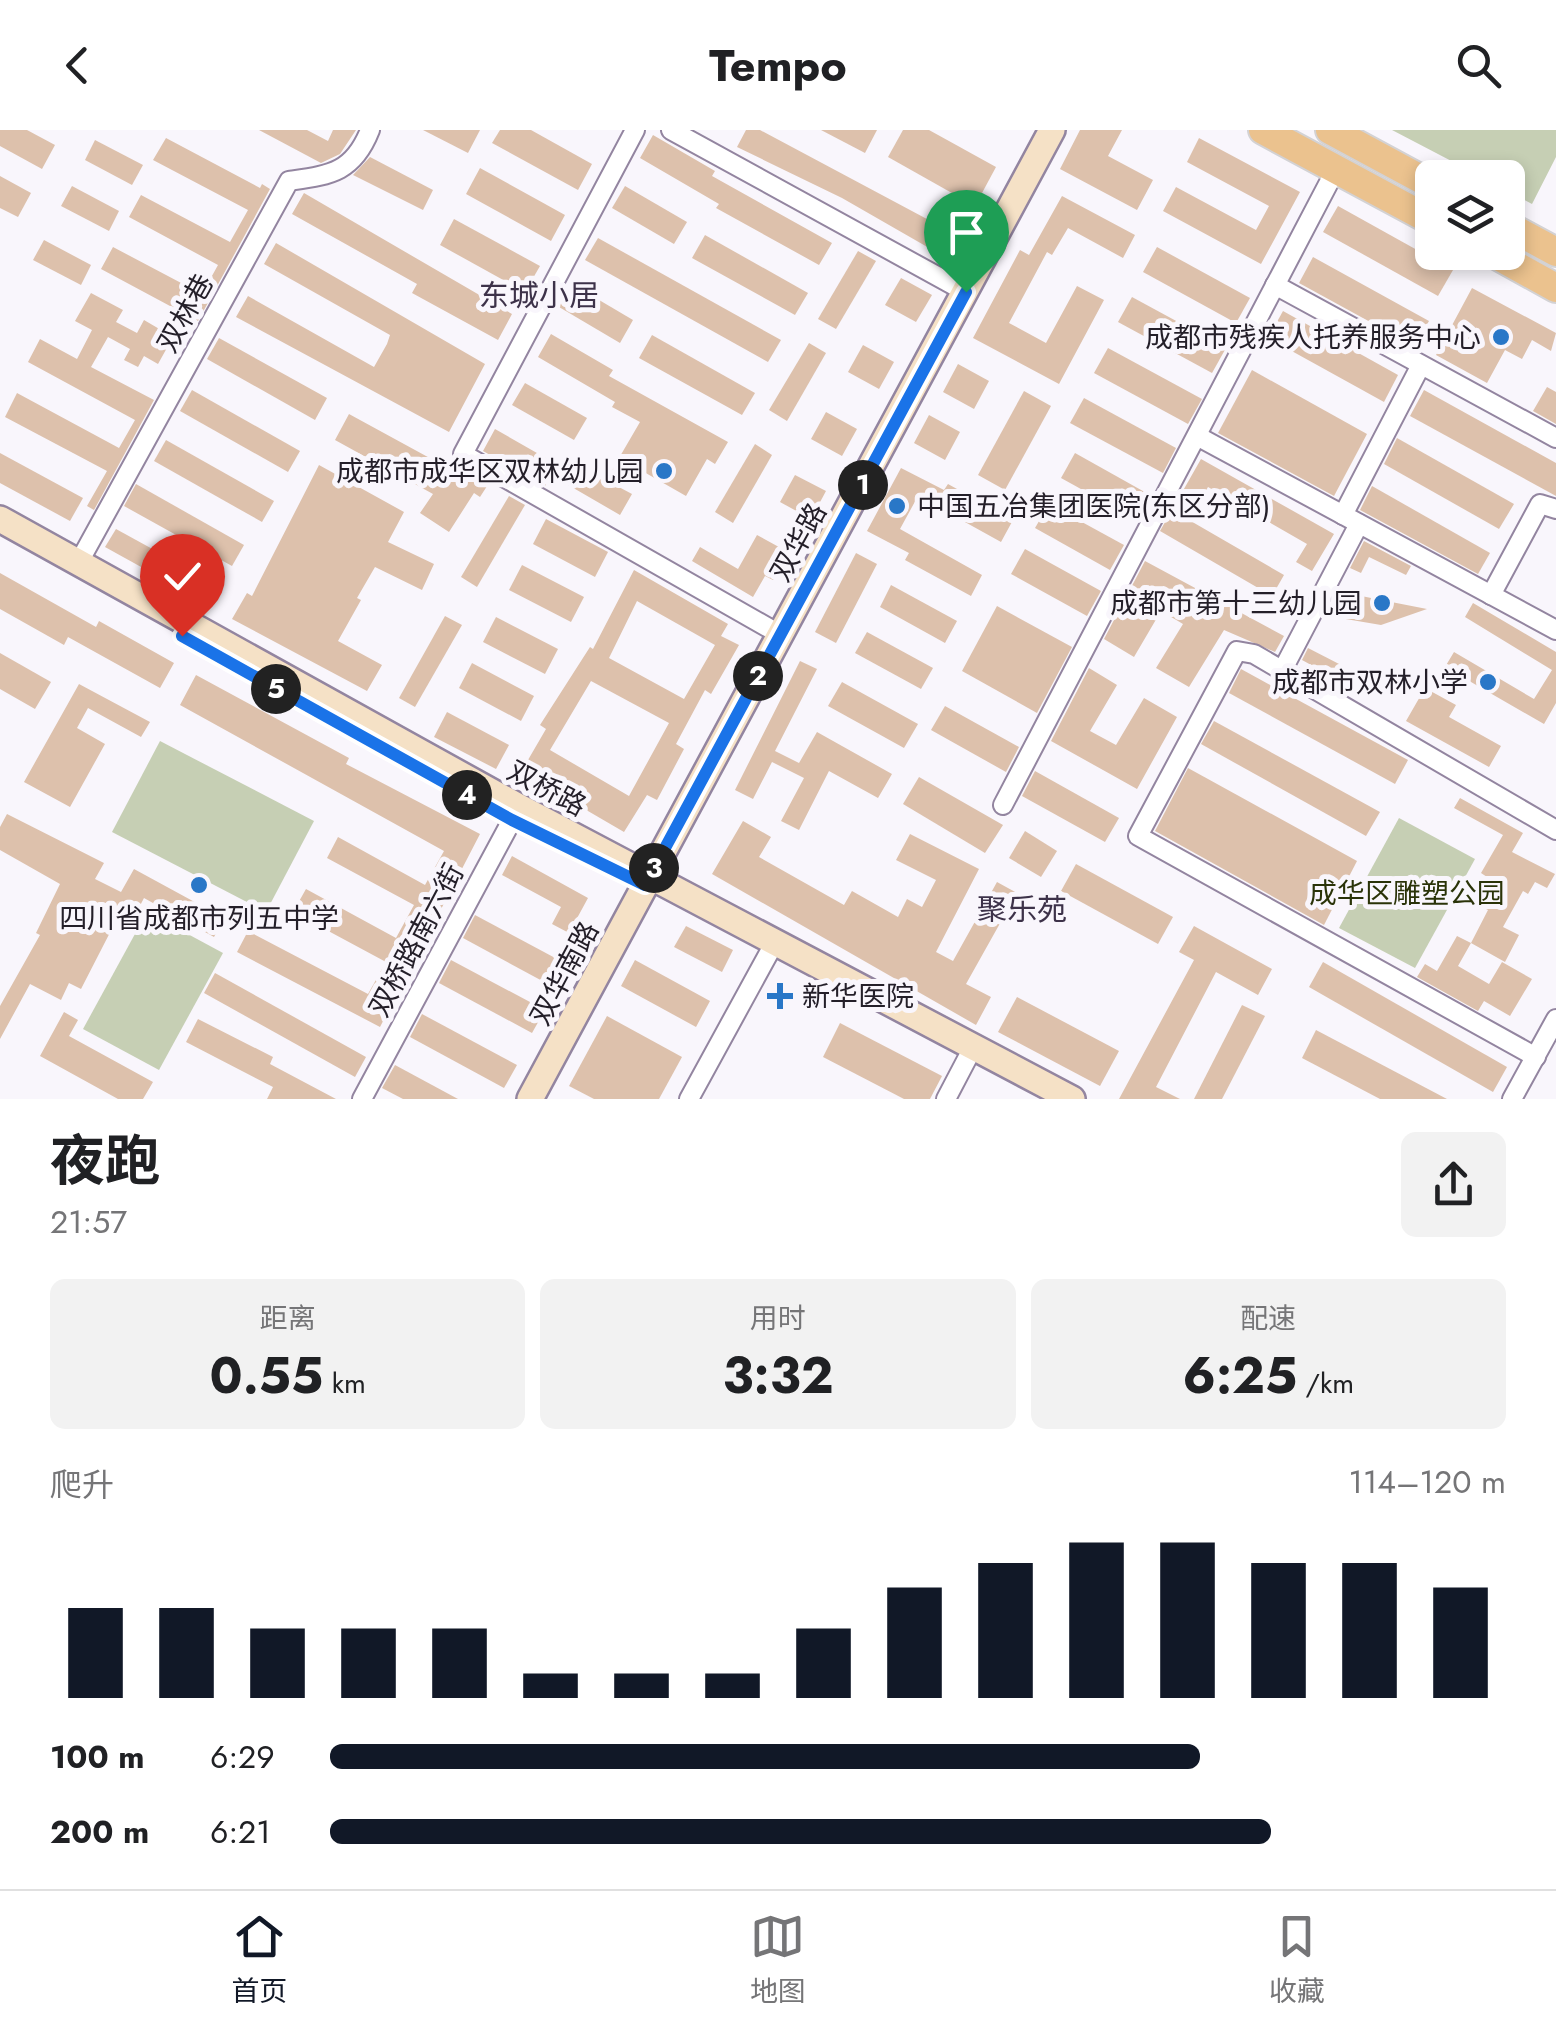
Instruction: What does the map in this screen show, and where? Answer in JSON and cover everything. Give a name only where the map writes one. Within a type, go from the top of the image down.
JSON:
[{"type":"main road","name":"双华路","points":[[648,880],[1052,130]]},
{"type":"main road","points":[[1263,130],[1415,212]]},
{"type":"main road","points":[[1330,130],[1415,176]]},
{"type":"main road","points":[[1525,235],[1556,252]]},
{"type":"main road","points":[[1523,270],[1556,288]]},
{"type":"main road","name":"双桥路","points":[[0,519],[516,814]]},
{"type":"main road","name":"双桥路","points":[[0,536],[516,814],[1072,1099]]},
{"type":"main road","name":"双桥路","points":[[648,880],[770,951],[1046,1099]]},
{"type":"main road","name":"双华南路","points":[[530,1099],[648,880]]},
{"type":"street","name":"双林巷","points":[[79,562],[289,181],[339,173],[364,144],[370,130]]},
{"type":"street","points":[[636,130],[464,454],[781,635]]},
{"type":"street","points":[[671,130],[966,292]]},
{"type":"street","points":[[1003,806],[1336,170]]},
{"type":"street","points":[[1275,286],[1556,438]]},
{"type":"street","points":[[1282,671],[1421,364]]},
{"type":"street","points":[[1197,436],[1556,630]]},
{"type":"street","points":[[1491,595],[1540,504],[1556,509]]},
{"type":"street","points":[[1536,1056],[1138,836],[1236,650],[1254,654],[1556,830]]},
{"type":"street","name":"双桥路南六街","points":[[362,1099],[516,814]]},
{"type":"street","points":[[689,1099],[770,951]]},
{"type":"street","points":[[1512,1099],[1556,1019]]},
{"type":"street","points":[[946,1099],[968,1057]]},
{"type":"green space","points":[[1392,130],[1556,130],[1556,157],[1532,204],[1525,200],[1525,160],[1449,160]]},
{"type":"green space","points":[[160,741],[314,821],[266,912],[112,832]]},
{"type":"green space","name":"成华区雕塑公园","points":[[1399,818],[1475,859],[1415,968],[1339,928]]},
{"type":"green space","points":[[147,912],[223,953],[159,1070],[83,1029]]},
{"type":"building","points":[[0,130],[27,130],[55,145],[42,169],[0,146]]},
{"type":"building","points":[[259,130],[307,130],[328,141],[333,130],[356,130],[340,154],[321,163]]},
{"type":"building","points":[[423,130],[480,130],[468,153]]},
{"type":"building","points":[[500,130],[531,130],[592,164],[578,190],[492,143]]},
{"type":"building","points":[[746,130],[760,130],[955,234],[943,256],[842,198],[737,147]]},
{"type":"building","points":[[821,130],[877,130],[865,153]]},
{"type":"building","points":[[903,130],[929,130],[996,167],[975,206],[888,157]]},
{"type":"building","points":[[1080,130],[1122,130],[1108,156],[1153,180],[1137,210],[1060,169]]},
{"type":"building","points":[[653,135],[715,171],[712,176],[832,243],[819,265],[716,208],[719,204],[640,158]]},
{"type":"building","points":[[166,138],[260,188],[262,184],[270,189],[198,321],[101,269],[113,247],[202,294],[218,265],[129,217],[141,195],[230,242],[248,210],[153,160]]},
{"type":"building","points":[[1199,138],[1300,192],[1261,264],[1163,211],[1176,187],[1256,230],[1269,206],[1187,162]]},
{"type":"building","points":[[95,140],[143,165],[132,185],[85,160]]},
{"type":"building","points":[[370,157],[433,190],[423,210],[353,175]]},
{"type":"building","points":[[480,168],[565,215],[551,241],[466,194]]},
{"type":"building","points":[[0,176],[31,193],[18,217],[0,208]]},
{"type":"building","points":[[72,186],[119,211],[109,231],[61,206]]},
{"type":"building","points":[[625,186],[687,222],[674,244],[612,208]]},
{"type":"building","points":[[304,193],[512,314],[498,340],[412,293],[417,284],[292,214]]},
{"type":"building","points":[[1062,196],[1135,235],[1123,258],[1068,228],[1052,255],[1047,252],[1009,323],[1046,343],[1077,286],[1104,300],[1059,384],[973,338],[1020,250],[1029,255]]},
{"type":"building","points":[[1338,206],[1415,249],[1415,270],[1453,270],[1438,296],[1323,232]]},
{"type":"building","points":[[454,219],[540,266],[525,292],[440,245]]},
{"type":"building","points":[[705,235],[808,293],[795,315],[692,258]]},
{"type":"building","points":[[598,238],[781,340],[768,362],[585,260]]},
{"type":"building","points":[[44,240],[91,265],[81,285],[33,260]]},
{"type":"building","points":[[276,243],[485,364],[449,432],[236,317],[248,296],[374,367],[387,344],[390,335],[264,264]]},
{"type":"building","points":[[1157,247],[1250,298],[1236,323],[1143,272]]},
{"type":"building","points":[[858,251],[876,261],[836,329],[818,319]]},
{"type":"building","points":[[1313,257],[1429,321],[1414,346],[1299,283]]},
{"type":"building","points":[[901,278],[932,295],[916,322],[885,305]]},
{"type":"building","points":[[572,284],[633,320],[620,343],[559,307]]},
{"type":"building","name":"成都市残疾人托养服务中心","points":[[1472,288],[1556,333],[1551,351],[1532,340],[1522,359],[1505,350],[1487,383],[1436,355]]},
{"type":"building","points":[[91,293],[123,310],[116,322],[137,333],[144,320],[173,337],[158,364],[144,356],[138,367],[124,360],[130,349],[108,337],[91,367],[154,400],[94,510],[87,506],[107,471],[5,417],[17,393],[119,448],[135,420],[28,362],[40,339],[77,359],[92,330],[75,321]]},
{"type":"building","points":[[1132,297],[1226,348],[1212,373],[1118,322]]},
{"type":"building","points":[[1283,311],[1398,375],[1384,402],[1268,338]]},
{"type":"building","points":[[551,334],[613,370],[609,376],[728,442],[715,464],[707,459],[686,496],[630,464],[617,486],[632,494],[620,515],[551,475],[545,486],[483,451],[495,429],[572,473],[577,465],[605,482],[640,422],[612,407],[615,402],[538,357]]},
{"type":"building","points":[[652,335],[755,393],[742,415],[639,358]]},
{"type":"building","points":[[219,338],[327,398],[315,420],[207,359]]},
{"type":"building","points":[[809,343],[826,353],[787,421],[769,410]]},
{"type":"building","points":[[863,345],[894,362],[879,389],[848,372]]},
{"type":"building","points":[[1108,348],[1202,399],[1188,424],[1094,373]]},
{"type":"building","points":[[958,364],[989,381],[974,409],[943,392]]},
{"type":"building","points":[[1252,370],[1367,434],[1334,496],[1218,433]]},
{"type":"building","points":[[525,383],[587,418],[574,440],[512,405]]},
{"type":"building","points":[[1547,387],[1556,392],[1556,424],[1533,411]]},
{"type":"building","points":[[192,390],[300,451],[288,472],[180,411]]},
{"type":"building","points":[[1424,390],[1556,463],[1556,496],[1410,416]]},
{"type":"building","points":[[1024,391],[1051,406],[1005,490],[978,475]]},
{"type":"building","points":[[1084,398],[1176,448],[1163,473],[1070,423]]},
{"type":"building","points":[[826,412],[857,429],[842,456],[811,439]]},
{"type":"building","points":[[349,414],[448,468],[452,460],[489,483],[480,497],[474,493],[449,532],[420,513],[433,494],[335,440]]},
{"type":"building","points":[[929,415],[960,432],[945,460],[914,443]]},
{"type":"building","points":[[1397,438],[1514,504],[1499,529],[1384,464]]},
{"type":"building","points":[[166,440],[274,501],[262,522],[154,461]]},
{"type":"building","points":[[755,444],[772,455],[733,523],[715,512]]},
{"type":"building","points":[[0,453],[83,498],[70,521],[0,483]]},
{"type":"building","points":[[1075,453],[1150,495],[1137,520],[1061,478]]},
{"type":"building","points":[[1201,459],[1334,534],[1312,571],[1296,562],[1307,544],[1208,487],[1189,520],[1284,575],[1272,596],[1160,531]]},
{"type":"building","points":[[319,465],[404,512],[388,542],[434,564],[422,590],[375,567],[357,598],[361,600],[338,641],[382,665],[367,691],[232,619],[247,593],[252,596]]},
{"type":"building","points":[[901,468],[944,490],[948,484],[1013,520],[1001,542],[918,496],[900,529],[982,575],[971,596],[905,560],[909,553],[867,531]]},
{"type":"building","points":[[795,475],[826,491],[811,519],[780,502]]},
{"type":"building","points":[[136,484],[244,545],[232,566],[124,506]]},
{"type":"building","points":[[1372,486],[1490,553],[1478,574],[1360,510]]},
{"type":"building","points":[[509,496],[525,505],[477,587],[461,577]]},
{"type":"building","points":[[1049,504],[1124,545],[1110,570],[1035,528]]},
{"type":"building","points":[[546,519],[608,552],[595,577],[533,544]]},
{"type":"building","points":[[116,529],[218,585],[208,604],[105,547]]},
{"type":"building","points":[[757,535],[788,552],[773,580],[765,576],[753,597],[692,561],[700,547],[738,569]]},
{"type":"building","points":[[1364,541],[1411,566],[1406,575],[1369,557],[1361,573],[1350,568]]},
{"type":"building","points":[[1025,549],[1101,591],[1087,616],[1011,574]]},
{"type":"building","points":[[856,553],[877,564],[836,643],[815,632]]},
{"type":"building","points":[[1145,561],[1284,636],[1275,652],[1224,630],[1189,687],[1156,668],[1183,624],[1161,611],[1134,657],[1104,639]]},
{"type":"building","points":[[522,565],[584,597],[571,622],[509,590]]},
{"type":"building","points":[[634,570],[728,624],[721,636],[739,645],[711,694],[705,690],[676,744],[684,749],[657,800],[647,795],[624,832],[521,772],[546,729],[540,725],[590,647],[593,649]],"holes":[[[637,601],[715,645],[684,699],[609,658]],[[591,681],[669,723],[629,796],[550,750]]]},
{"type":"building","points":[[0,573],[96,627],[99,621],[174,663],[160,688],[68,637],[64,645],[0,609]]},
{"type":"building","points":[[891,585],[957,621],[945,643],[880,607]]},
{"type":"building","name":"成都市第十三幼儿园","points":[[1342,592],[1427,609],[1381,625],[1328,616]]},
{"type":"building","points":[[1473,603],[1556,652],[1556,703],[1544,724],[1445,667],[1454,652],[1534,699],[1552,670],[1465,617]]},
{"type":"building","points":[[997,606],[1072,647],[1037,713],[962,671]]},
{"type":"building","points":[[445,616],[462,625],[415,707],[399,698]]},
{"type":"building","points":[[496,617],[558,649],[545,674],[483,642]]},
{"type":"building","points":[[867,632],[933,668],[921,689],[855,653]]},
{"type":"building","points":[[1308,648],[1341,665],[1335,678],[1302,660]]},
{"type":"building","points":[[0,653],[51,682],[35,709],[0,689]]},
{"type":"building","points":[[800,661],[817,669],[775,751],[799,763],[817,732],[892,774],[878,798],[829,771],[799,830],[781,821],[804,778],[772,762],[753,799],[735,790]]},
{"type":"building","points":[[472,663],[534,696],[521,721],[459,688]]},
{"type":"building","points":[[1089,668],[1117,685],[1090,731],[1116,745],[1144,698],[1177,717],[1137,789],[1051,741]]},
{"type":"building","points":[[1241,669],[1408,760],[1395,784],[1229,693]]},
{"type":"building","points":[[196,675],[349,758],[346,764],[480,834],[380,1027],[237,952],[248,931],[368,994],[386,962],[293,912],[306,889],[396,938],[414,905],[327,858],[338,837],[425,885],[444,851],[180,705]]},
{"type":"building","points":[[842,682],[918,724],[904,748],[828,706]]},
{"type":"building","points":[[79,684],[150,722],[141,737],[88,708],[77,728],[105,744],[70,807],[24,782]]},
{"type":"building","points":[[1425,688],[1456,705],[1449,717],[1501,746],[1489,767],[1406,721]]},
{"type":"building","points":[[945,706],[1019,747],[1006,772],[931,730]]},
{"type":"building","points":[[447,712],[509,745],[496,769],[434,737]]},
{"type":"building","points":[[1214,721],[1380,812],[1366,836],[1201,744]]},
{"type":"building","points":[[1188,768],[1357,861],[1324,925],[1155,831]]},
{"type":"building","points":[[1035,771],[1119,818],[1105,842],[1022,796]]},
{"type":"building","points":[[919,777],[1003,825],[985,853],[903,804]]},
{"type":"building","points":[[1460,798],[1523,833],[1512,852],[1555,874],[1547,888],[1535,882],[1528,894],[1523,891],[1503,927],[1519,935],[1505,962],[1471,943],[1488,910],[1473,902],[1487,877],[1481,873],[1503,835],[1454,808]]},
{"type":"building","points":[[7,814],[104,863],[95,879],[121,892],[134,869],[224,918],[214,937],[144,898],[133,919],[120,913],[81,989],[69,983],[61,1000],[30,984],[0,1039],[0,1006],[40,935],[36,933],[60,884],[0,850],[0,827]]},
{"type":"building","points":[[743,821],[771,837],[759,857],[844,905],[852,891],[898,917],[907,899],[922,907],[936,880],[896,860],[910,834],[979,869],[936,952],[953,961],[997,882],[1017,893],[966,984],[991,997],[976,1025],[712,874]]},
{"type":"building","points":[[1025,831],[1057,851],[1041,877],[1009,858]]},
{"type":"building","points":[[512,856],[588,898],[569,933],[552,924],[561,907],[502,875]]},
{"type":"building","points":[[1076,864],[1173,917],[1158,944],[1061,891]]},
{"type":"building","points":[[475,915],[572,967],[559,990],[463,938]]},
{"type":"building","points":[[686,926],[733,950],[722,972],[674,947]]},
{"type":"building","points":[[1194,926],[1272,969],[1258,995],[1216,972],[1156,1087],[1180,1099],[1119,1099],[1194,960],[1179,952]]},
{"type":"building","points":[[1457,936],[1471,943],[1458,966],[1489,984],[1502,962],[1532,979],[1510,1016],[1484,1001],[1478,1011],[1417,977],[1425,964],[1437,971]]},
{"type":"building","points":[[451,960],[545,1010],[532,1033],[439,983]]},
{"type":"building","points":[[635,960],[710,1001],[696,1027],[621,986]]},
{"type":"building","points":[[1323,962],[1507,1067],[1493,1092],[1309,987]]},
{"type":"building","points":[[215,973],[366,1057],[355,1077],[204,993]]},
{"type":"building","points":[[1017,997],[1119,1051],[1100,1086],[998,1032]]},
{"type":"building","points":[[1242,1005],[1265,1016],[1222,1099],[1194,1099]]},
{"type":"building","points":[[64,1012],[78,1020],[69,1036],[153,1082],[143,1099],[118,1099],[40,1056]]},
{"type":"building","points":[[422,1014],[517,1065],[504,1088],[410,1037]]},
{"type":"building","points":[[607,1016],[682,1057],[659,1099],[594,1099],[569,1086]]},
{"type":"building","points":[[198,1019],[273,1057],[270,1064],[336,1099],[267,1099],[273,1087],[186,1042]]},
{"type":"building","points":[[840,1023],[942,1076],[930,1099],[904,1099],[823,1057]]},
{"type":"building","points":[[1316,1030],[1447,1099],[1380,1099],[1302,1058]]},
{"type":"building","points":[[395,1065],[458,1099],[403,1099],[382,1088]]},
{"type":"place","name":"成都市残疾人托养服务中心","points":[[1501,337]]},
{"type":"place","name":"成都市成华区双林幼儿园","points":[[664,471]]},
{"type":"place","name":"中国五冶集团医院(东区分部)","points":[[897,506]]},
{"type":"place","name":"成都市第十三幼儿园","points":[[1382,603]]},
{"type":"place","name":"成都市双林小学","points":[[1488,682]]},
{"type":"place","name":"四川省成都市列五中学","points":[[199,885]]},
{"type":"place","name":"新华医院","points":[[780,996]]},
{"type":"district","name":"东城小居","points":[[539,296]]},
{"type":"district","name":"聚乐苑","points":[[1022,910]]},
{"type":"route","points":[[182,636],[512,820],[645,885],[966,292]]}]
